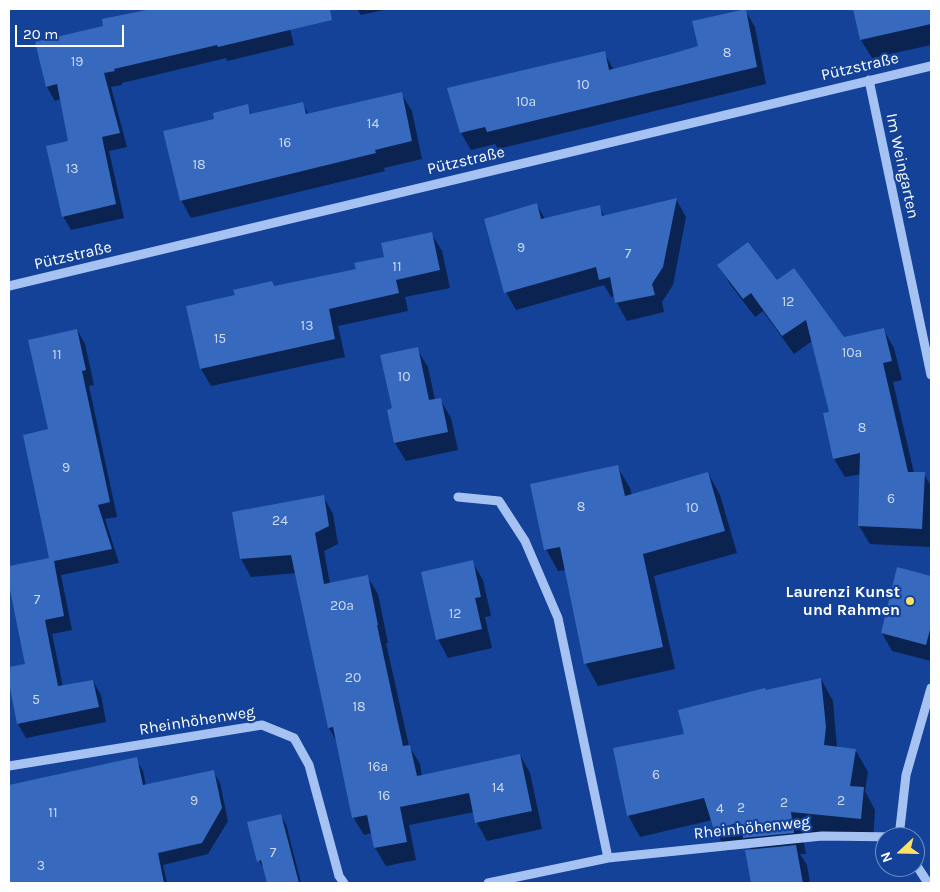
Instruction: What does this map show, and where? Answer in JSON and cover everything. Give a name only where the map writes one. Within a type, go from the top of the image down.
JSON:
[{"type":"street","name":"Pützstraße","points":[[9,286],[931,66]]},
{"type":"street","name":"Im Weingarten","points":[[869,80],[931,375]]},
{"type":"street","points":[[458,497],[499,501],[526,541],[558,618],[608,858]]},
{"type":"street","points":[[900,827],[906,775],[931,688]]},
{"type":"street","name":"Rheinhöhenweg","points":[[9,766],[262,725],[294,738],[309,765],[339,876],[344,883]]},
{"type":"street","name":"Rheinhöhenweg","points":[[488,883],[608,858],[822,836],[875,837]]},
{"type":"building","points":[[151,9],[330,9],[332,20],[218,47],[217,45],[104,73],[120,133],[102,137],[116,204],[62,217],[46,146],[68,141],[57,84],[46,87],[35,42],[103,26],[102,19]]},
{"type":"building","points":[[746,9],[757,67],[487,132],[485,127],[460,133],[447,88],[605,51],[609,70],[671,54],[698,46],[692,21]]},
{"type":"building","points":[[853,9],[931,9],[931,24],[860,40]]},
{"type":"building","points":[[402,92],[412,141],[375,150],[376,153],[180,201],[163,131],[214,119],[213,113],[248,104],[250,114],[303,102],[306,114]]},
{"type":"building","points":[[677,198],[663,267],[652,284],[655,295],[615,303],[610,277],[599,280],[596,267],[504,293],[484,219],[537,203],[541,219],[600,205],[602,216]]},
{"type":"building","points":[[432,232],[440,270],[396,280],[399,293],[329,309],[335,339],[200,369],[186,306],[235,295],[233,290],[272,281],[274,286],[356,269],[354,263],[384,257],[381,243]]},
{"type":"building","points":[[748,242],[777,280],[794,268],[844,337],[884,328],[892,361],[883,363],[908,472],[925,472],[922,529],[858,526],[860,453],[833,459],[823,413],[829,412],[806,320],[782,336],[751,293],[743,299],[717,265]]},
{"type":"building","points":[[77,329],[86,370],[82,371],[110,502],[98,505],[112,549],[54,561],[64,616],[45,620],[58,686],[93,680],[99,707],[17,724],[9,683],[9,667],[25,664],[9,585],[9,566],[49,558],[23,435],[48,429],[28,340]]},
{"type":"building","points":[[418,347],[429,400],[441,398],[448,432],[394,443],[387,410],[392,408],[380,355]]},
{"type":"building","points":[[618,465],[625,496],[708,472],[725,531],[643,554],[663,647],[584,664],[560,547],[544,550],[530,484]]},
{"type":"building","points":[[324,495],[329,526],[315,533],[324,584],[368,575],[403,746],[410,745],[417,776],[520,754],[532,811],[475,823],[469,793],[400,807],[407,842],[374,848],[367,815],[352,818],[333,727],[328,728],[291,555],[240,559],[232,512]]},
{"type":"building","points":[[473,560],[481,597],[475,598],[482,629],[436,640],[421,572]]},
{"type":"building","name":"Laurenzi Kunst und Rahmen","points":[[897,567],[931,576],[931,626],[926,645],[881,633]]},
{"type":"building","points":[[821,678],[826,727],[824,745],[856,749],[850,786],[864,787],[861,819],[791,812],[794,833],[743,838],[740,822],[714,830],[704,798],[627,816],[613,748],[684,734],[678,710],[765,688],[766,690]]},
{"type":"building","points":[[137,757],[143,785],[214,770],[222,808],[202,843],[158,853],[164,883],[9,883],[9,785]]},
{"type":"building","points":[[281,814],[299,883],[267,883],[261,860],[257,862],[247,822]]},
{"type":"building","points":[[796,845],[803,883],[751,883],[745,850]]},
{"type":"place","name":"Laurenzi Kunst und Rahmen","points":[[910,601]]}]
